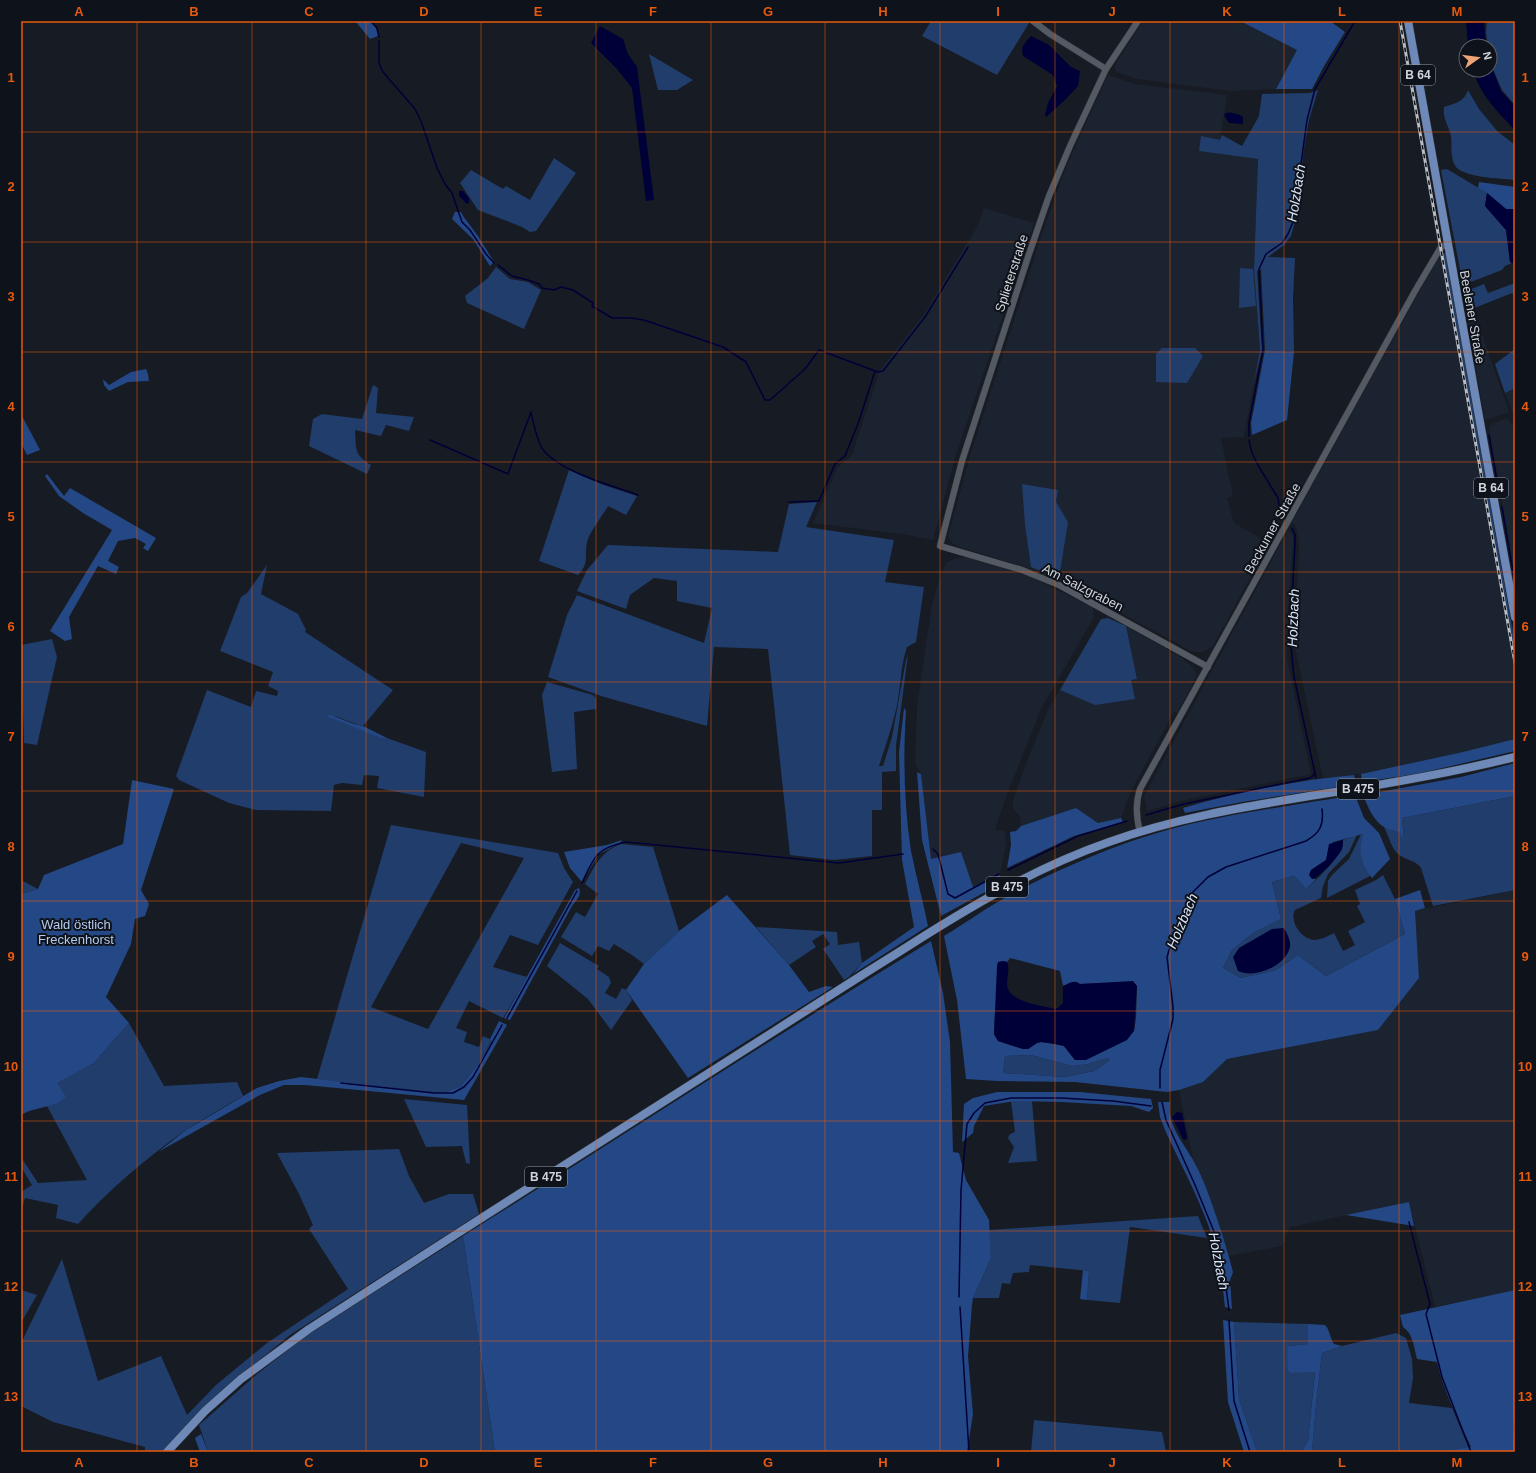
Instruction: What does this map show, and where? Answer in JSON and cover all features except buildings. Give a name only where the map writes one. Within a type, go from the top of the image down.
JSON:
[{"type":"main road","name":"Beelener Straße","points":[[1408,21],[1515,617]]},
{"type":"main road","name":"B 475","points":[[167,1452],[205,1411],[241,1379],[309,1329],[942,924],[1005,887],[1053,864],[1110,842],[1140,832],[1214,813],[1417,778],[1515,757]]},
{"type":"street","points":[[1034,21],[1050,34],[1106,69]]},
{"type":"street","name":"Splieterstraße","points":[[940,546],[962,460],[1049,196],[1070,146],[1106,69],[1138,21]]},
{"type":"street","name":"Beckumer Straße","points":[[1140,832],[1137,821],[1136,807],[1140,789],[1415,291],[1441,247],[1448,244]]},
{"type":"street","name":"Am Salzgraben","points":[[940,546],[1022,570],[1060,585],[1208,667]]},
{"type":"shaded area","points":[[931,21],[1027,21],[1029,23],[997,75],[922,36]]},
{"type":"shaded area","points":[[1143,21],[1240,21],[1297,50],[1276,89],[1230,91],[1137,79],[1116,72],[1114,66]]},
{"type":"shaded area","points":[[1399,21],[1402,21],[1515,657],[1515,739],[1361,774],[1323,778],[1295,647],[1299,542],[1296,526],[1292,522],[1437,260],[1440,258]]},
{"type":"shaded area","points":[[1466,21],[1484,21],[1485,38],[1467,38]]},
{"type":"shaded area","points":[[1487,21],[1515,21],[1515,105],[1502,90],[1497,78],[1498,78],[1498,38],[1487,38]]},
{"type":"shaded area","points":[[600,26],[623,39],[628,54],[637,67],[654,200],[646,201],[632,88],[617,69],[591,43]]},
{"type":"shaded area","points":[[1031,36],[1049,45],[1071,67],[1080,71],[1078,86],[1046,117],[1045,115],[1048,103],[1057,86],[1053,75],[1023,56],[1023,47]]},
{"type":"shaded area","points":[[649,54],[693,80],[677,90],[658,90]]},
{"type":"shaded area","points":[[1108,75],[1135,84],[1227,95],[1220,140],[1199,151],[1258,159],[1254,269],[1260,350],[1244,437],[1221,438],[1233,496],[1227,498],[1234,523],[1269,543],[1213,646],[1203,652],[1193,652],[1064,582],[1030,568],[959,547],[952,543],[948,537],[969,459],[1045,225],[1066,167]],"holes":[[[1023,484],[1058,490],[1056,502],[1031,567],[1025,525]]]},
{"type":"shaded area","points":[[1496,78],[1501,91],[1515,106],[1515,130],[1490,103],[1476,79]]},
{"type":"shaded area","points":[[1318,90],[1309,120],[1295,222],[1291,236],[1284,245],[1268,257],[1295,258],[1293,298],[1294,352],[1265,350],[1261,269],[1257,271],[1262,350],[1253,388],[1260,350],[1254,269],[1258,159],[1199,151],[1201,136],[1220,140],[1222,135],[1242,146],[1259,116],[1262,94],[1310,93]]},
{"type":"shaded area","points":[[1468,90],[1479,109],[1497,131],[1515,145],[1515,180],[1484,177],[1467,173],[1461,171],[1454,164],[1451,136],[1445,118],[1444,107],[1462,100]]},
{"type":"shaded area","points":[[1226,113],[1233,113],[1242,116],[1243,124],[1229,123],[1224,115]]},
{"type":"shaded area","points":[[554,158],[576,173],[536,231],[530,232],[522,227],[478,210],[460,183],[471,170],[503,189],[506,186],[530,200]]},
{"type":"shaded area","points":[[1447,169],[1487,193],[1485,206],[1506,230],[1510,262],[1512,263],[1505,266],[1502,270],[1463,285],[1441,170]]},
{"type":"shaded area","points":[[459,191],[463,191],[469,198],[469,203],[467,204],[459,196]]},
{"type":"shaded area","points":[[1487,193],[1506,209],[1515,209],[1515,264],[1510,262],[1506,230],[1485,206]]},
{"type":"shaded area","points":[[984,208],[1034,223],[955,458],[933,540],[902,534],[813,523],[837,468],[852,455],[880,370],[922,317],[977,227]]},
{"type":"shaded area","points":[[1443,253],[1446,254],[1515,643],[1515,657]]},
{"type":"shaded area","points":[[496,267],[510,279],[528,282],[541,290],[524,329],[467,303],[465,296],[488,278]]},
{"type":"shaded area","points":[[1240,268],[1253,269],[1256,306],[1239,308]]},
{"type":"shaded area","points":[[1515,283],[1515,297],[1512,293],[1467,311],[1464,292],[1484,284],[1488,293]]},
{"type":"shaded area","points":[[1474,318],[1477,320],[1509,412],[1485,420],[1467,319]]},
{"type":"shaded area","points":[[1162,348],[1195,348],[1203,356],[1187,383],[1156,382],[1156,354]]},
{"type":"shaded area","points":[[1515,349],[1515,388],[1505,393],[1495,364]]},
{"type":"shaded area","points":[[373,385],[378,388],[376,413],[414,417],[409,431],[386,425],[381,436],[355,430],[357,450],[361,458],[371,465],[367,474],[309,446],[313,419],[322,414],[362,419]]},
{"type":"shaded area","points":[[1515,388],[1515,419],[1505,393]]},
{"type":"shaded area","points":[[1507,418],[1515,428],[1515,577],[1489,428],[1490,425]]},
{"type":"shaded area","points":[[569,470],[601,484],[637,496],[626,515],[608,506],[588,538],[585,563],[578,575],[539,561]]},
{"type":"shaded area","points":[[1022,484],[1058,490],[1056,502],[1068,522],[1059,578],[1031,567],[1025,525]]},
{"type":"shaded area","points":[[817,502],[806,527],[894,540],[885,582],[924,587],[916,642],[907,647],[905,653],[896,708],[890,733],[879,766],[883,766],[892,737],[908,655],[896,746],[896,771],[882,772],[882,810],[872,810],[872,856],[834,860],[790,855],[768,649],[714,647],[707,726],[601,696],[548,677],[567,615],[577,595],[704,643],[712,608],[677,601],[677,581],[654,578],[630,595],[626,609],[577,591],[587,570],[608,545],[778,552],[789,504]]},
{"type":"shaded area","points":[[1288,530],[1293,536],[1293,545],[1288,610],[1287,659],[1311,774],[1181,801],[1147,811],[1144,796]]},
{"type":"shaded area","points":[[967,557],[1028,576],[1093,607],[1094,617],[1041,709],[1006,797],[995,830],[1005,831],[1006,844],[1000,875],[973,888],[931,859],[921,774],[915,764],[917,708],[932,606],[940,576],[947,562],[957,558]]},
{"type":"shaded area","points":[[267,565],[261,594],[298,614],[306,630],[305,632],[393,690],[363,726],[335,716],[327,716],[380,738],[387,738],[426,752],[424,797],[377,788],[379,776],[364,775],[362,785],[342,783],[334,785],[331,811],[256,810],[229,803],[179,780],[176,776],[207,690],[251,707],[256,691],[277,696],[278,691],[268,686],[273,672],[220,651],[241,597],[247,593]]},
{"type":"shaded area","points":[[1108,618],[1126,626],[1137,679],[1131,680],[1135,699],[1095,705],[1060,690],[1101,619]]},
{"type":"shaded area","points":[[1126,626],[1180,657],[1193,667],[1197,676],[1177,713],[1174,712],[1133,787],[1121,818],[1098,823],[1076,808],[1021,826],[1020,816],[1013,809],[1013,801],[1027,761],[1048,710],[1060,690],[1095,705],[1131,680],[1137,678]]},
{"type":"shaded area","points":[[52,639],[57,657],[37,745],[24,743],[21,645]]},
{"type":"shaded area","points":[[547,682],[593,695],[596,699],[596,709],[574,712],[577,769],[552,772],[542,695]]},
{"type":"shaded area","points":[[1515,796],[1515,890],[1433,906],[1421,868],[1416,863],[1397,853],[1384,827],[1390,828],[1400,834],[1404,839],[1402,818]]},
{"type":"shaded area","points":[[391,825],[558,853],[564,868],[573,882],[538,945],[510,935],[493,967],[527,977],[503,1018],[469,1001],[456,1028],[467,1032],[464,1042],[479,1047],[483,1036],[492,1040],[478,1064],[461,1086],[442,1093],[317,1079]],"holes":[[[461,843],[524,858],[428,1029],[371,1007]]]},
{"type":"shaded area","points":[[1363,833],[1361,842],[1370,876],[1327,898],[1328,881],[1332,875],[1349,859],[1361,834]]},
{"type":"shaded area","points":[[1357,835],[1349,852],[1328,874],[1323,886],[1321,898],[1295,910],[1294,919],[1297,929],[1309,939],[1314,940],[1322,939],[1334,933],[1343,951],[1355,945],[1348,931],[1365,922],[1357,906],[1360,904],[1355,890],[1383,875],[1395,899],[1405,934],[1326,976],[1298,955],[1276,970],[1241,978],[1223,968],[1232,950],[1253,933],[1281,919],[1272,882],[1294,876],[1306,889],[1334,860],[1339,853],[1343,840]]},
{"type":"shaded area","points":[[1343,840],[1342,849],[1337,856],[1329,866],[1312,879],[1309,875],[1311,870],[1326,860],[1329,844]]},
{"type":"shaded area","points":[[621,844],[653,847],[679,931],[644,964],[614,944],[609,951],[598,946],[592,956],[561,937],[576,912],[585,917],[598,894],[585,884],[595,866],[603,855]]},
{"type":"shaded area","points":[[21,880],[38,889],[21,894]]},
{"type":"shaded area","points":[[1515,890],[1515,1290],[1435,1307],[1409,1202],[1290,1227],[1282,1246],[1229,1256],[1212,1203],[1193,1159],[1179,1090],[1203,1082],[1227,1059],[1378,1030],[1419,978],[1415,911]]},
{"type":"shaded area","points":[[756,927],[837,932],[838,945],[859,942],[862,963],[849,977],[844,980],[823,949],[830,944],[823,934],[812,941],[816,947],[789,965]]},
{"type":"shaded area","points":[[1284,928],[1290,942],[1290,947],[1283,960],[1261,972],[1245,973],[1238,971],[1233,957],[1239,948],[1272,929]]},
{"type":"shaded area","points":[[560,943],[599,966],[597,969],[609,977],[611,983],[605,993],[616,999],[622,988],[626,990],[632,1000],[611,1030],[588,999],[547,966]]},
{"type":"shaded area","points":[[998,962],[1007,962],[1008,965],[1008,990],[1013,995],[1026,1002],[1055,1009],[1063,1003],[1063,986],[1071,982],[1080,984],[1133,981],[1137,986],[1134,1031],[1127,1040],[1086,1060],[1075,1060],[1064,1046],[1055,1044],[1041,1042],[1028,1049],[1023,1049],[998,1041],[994,1034],[997,966]]},
{"type":"shaded area","points":[[129,1023],[164,1086],[237,1082],[243,1096],[171,1140],[129,1174],[78,1224],[56,1218],[58,1205],[25,1198],[21,1212],[21,1192],[32,1185],[21,1167],[21,1157],[38,1183],[87,1180],[47,1106],[56,1104],[56,1083],[94,1063]]},
{"type":"shaded area","points":[[1031,1055],[1072,1066],[1088,1064],[1107,1058],[1110,1060],[1094,1071],[1065,1077],[1003,1073],[1005,1056]]},
{"type":"shaded area","points":[[404,1099],[467,1105],[470,1164],[466,1163],[462,1146],[426,1147]]},
{"type":"shaded area","points":[[1011,1101],[1032,1101],[1037,1161],[1008,1163],[1014,1147],[1008,1138],[1010,1134],[1015,1132]]},
{"type":"shaded area","points":[[1177,1112],[1182,1113],[1187,1137],[1186,1140],[1183,1139],[1172,1117]]},
{"type":"shaded area","points":[[399,1149],[409,1176],[424,1203],[449,1194],[473,1194],[479,1214],[290,1335],[223,1390],[164,1452],[145,1452],[145,1447],[53,1422],[21,1406],[21,1343],[62,1259],[98,1381],[161,1356],[187,1415],[216,1385],[267,1343],[348,1289],[309,1229],[313,1225],[299,1194],[277,1153]]},
{"type":"shaded area","points":[[1198,1216],[1207,1238],[1130,1227],[1120,1303],[1087,1300],[1089,1271],[1030,1265],[1029,1272],[1013,1273],[1010,1284],[1002,1283],[999,1298],[973,1298],[991,1258],[989,1230]]},
{"type":"shaded area","points":[[463,1236],[495,1452],[208,1452],[199,1425],[257,1374],[310,1333]]},
{"type":"shaded area","points":[[21,1290],[37,1295],[21,1323]]},
{"type":"shaded area","points":[[1234,1322],[1308,1324],[1308,1344],[1287,1346],[1291,1373],[1315,1371],[1308,1441],[1301,1452],[1257,1452],[1239,1399]]},
{"type":"shaded area","points":[[1396,1333],[1406,1338],[1412,1359],[1413,1378],[1409,1403],[1452,1408],[1469,1448],[1438,1452],[1312,1452],[1322,1353],[1342,1346]]},
{"type":"shaded area","points":[[1034,1420],[1162,1432],[1166,1452],[1031,1452]]},
{"type":"green space","points":[[355,21],[369,21],[376,28],[378,36],[370,39]]},
{"type":"green space","points":[[1240,21],[1330,21],[1345,32],[1312,89],[1276,89],[1297,50]]},
{"type":"green space","points":[[1479,182],[1515,187],[1515,209],[1506,209],[1487,193],[1478,188]]},
{"type":"green space","points":[[455,212],[461,212],[478,236],[494,262],[490,266],[473,239],[452,219]]},
{"type":"green space","points":[[1265,350],[1294,352],[1287,420],[1252,435],[1251,423]]},
{"type":"green space","points":[[146,369],[149,381],[128,382],[109,391],[104,385],[103,379],[109,385],[131,372]]},
{"type":"green space","points":[[21,414],[40,450],[27,455],[21,443]]},
{"type":"green space","points":[[47,474],[64,496],[70,488],[156,538],[148,551],[143,548],[146,544],[135,538],[118,541],[108,561],[119,567],[116,574],[98,566],[69,617],[72,639],[65,641],[50,631],[112,530],[83,513],[59,496],[45,476]]},
{"type":"green space","points":[[904,708],[906,711],[905,781],[907,816],[911,851],[928,926],[853,974],[862,963],[914,927],[902,860],[899,752]]},
{"type":"green space","points":[[331,715],[363,726],[387,738],[380,738],[326,716]]},
{"type":"green space","points":[[1515,739],[1515,751],[1417,774],[1362,782],[1361,774]]},
{"type":"green space","points":[[1515,763],[1515,796],[1402,818],[1404,840],[1397,832],[1380,825],[1371,813],[1363,795],[1461,777]]},
{"type":"green space","points":[[917,772],[921,774],[931,859],[961,852],[973,887],[1000,875],[998,885],[941,916],[922,840]]},
{"type":"green space","points":[[1354,775],[1356,784],[1242,802],[1185,813],[1183,808],[1268,787]]},
{"type":"green space","name":"Wald östlich Freckenhorst","points":[[132,780],[174,789],[141,890],[149,904],[145,916],[135,919],[131,944],[106,997],[129,1023],[94,1063],[57,1083],[66,1097],[56,1104],[29,1111],[21,1115],[21,894],[38,889],[44,875],[123,844]]},
{"type":"green space","points":[[1355,795],[1364,818],[1379,833],[1390,859],[1372,878],[1363,862],[1361,845],[1363,834],[1333,842],[1326,860],[1311,870],[1312,879],[1316,879],[1306,889],[1294,876],[1272,882],[1281,919],[1253,933],[1232,950],[1223,968],[1241,978],[1276,970],[1298,955],[1326,976],[1405,934],[1395,899],[1420,890],[1425,908],[1415,911],[1419,978],[1378,1030],[1227,1059],[1203,1082],[1179,1090],[1167,1092],[1075,1082],[966,1079],[957,1000],[944,936],[1010,895],[1059,870],[1144,837],[1170,829],[1222,817]],"holes":[[[1010,958],[1060,971],[1063,986],[1077,982],[1079,984],[1105,983],[1137,986],[1134,1031],[1075,1060],[1064,1046],[1041,1042],[1028,1049],[1023,1049],[998,1041],[994,1034],[995,1012],[1003,961],[1007,962]],[[1031,1055],[1072,1066],[1088,1064],[1107,1058],[1110,1060],[1094,1071],[1065,1077],[1003,1073],[1005,1056]]]},
{"type":"green space","points":[[1076,808],[1098,823],[1121,818],[1123,822],[1074,836],[1007,868],[1011,845],[1010,832],[1016,831],[1021,826]]},
{"type":"green space","points":[[622,840],[620,843],[599,854],[582,882],[570,868],[564,852],[607,845]]},
{"type":"green space","points":[[579,888],[580,893],[578,898],[572,906],[510,1020],[504,1018],[575,890]]},
{"type":"green space","points":[[727,895],[789,965],[809,992],[826,986],[833,987],[688,1078],[626,990],[644,964],[679,931]]},
{"type":"green space","points":[[931,941],[943,993],[950,1042],[953,1152],[959,1153],[966,1180],[989,1220],[991,1258],[973,1298],[972,1305],[968,1356],[973,1414],[967,1452],[495,1452],[463,1236]]},
{"type":"green space","points":[[499,1021],[507,1025],[464,1100],[305,1085],[284,1085],[260,1095],[158,1152],[186,1130],[257,1088],[279,1081],[301,1077],[442,1093],[461,1086],[478,1064],[492,1041],[490,1039]]},
{"type":"green space","points":[[997,1092],[1080,1092],[1151,1099],[1153,1108],[1149,1112],[1131,1106],[1015,1101],[984,1106],[974,1126],[973,1133],[962,1142],[964,1104],[973,1098]]},
{"type":"green space","points":[[1158,1102],[1170,1102],[1173,1125],[1198,1169],[1210,1198],[1233,1272],[1230,1280],[1232,1309],[1225,1307],[1219,1261],[1215,1244],[1203,1210],[1165,1130],[1160,1117]]},
{"type":"green space","points":[[1409,1202],[1414,1226],[1346,1215]]},
{"type":"green space","points":[[1083,1270],[1089,1271],[1087,1300],[1080,1299]]},
{"type":"green space","points":[[1515,1290],[1515,1415],[1513,1425],[1515,1452],[1438,1452],[1471,1447],[1447,1395],[1437,1362],[1417,1359],[1411,1337],[1403,1327],[1400,1315]]},
{"type":"green space","points":[[1223,1320],[1234,1322],[1239,1399],[1257,1452],[1244,1452],[1228,1402]]},
{"type":"green space","points":[[1308,1324],[1325,1325],[1334,1344],[1342,1346],[1322,1353],[1312,1452],[1301,1452],[1308,1441],[1315,1372],[1291,1373],[1288,1371],[1287,1346],[1308,1344]]},
{"type":"green space","points":[[201,1434],[208,1452],[200,1452],[195,1438]]},
{"type":"waterway","points":[[371,21],[377,28],[379,37]]},
{"type":"waterway","name":"Holzbach","points":[[1249,436],[1249,423],[1263,350],[1259,269],[1266,254],[1282,243],[1293,222],[1307,120],[1315,89],[1355,21]]},
{"type":"waterway","points":[[379,41],[379,63],[383,72],[415,109],[421,121],[437,168],[445,184],[452,193],[462,222],[470,230],[494,263]]},
{"type":"waterway","points":[[498,265],[512,276],[539,284],[542,288],[554,290],[561,287],[573,290],[593,303],[592,306],[612,318],[644,320],[723,347],[746,362],[765,400],[770,400],[805,369],[819,350],[878,372],[883,371],[925,317],[968,247]]},
{"type":"waterway","points":[[789,502],[819,501],[835,464],[845,456],[859,421],[875,371]]},
{"type":"waterway","points":[[430,440],[508,474],[531,412]]},
{"type":"waterway","points":[[531,413],[539,443],[552,459],[588,478],[638,495]]},
{"type":"waterway","points":[[1489,435],[1500,498]]},
{"type":"waterway","name":"Holzbach","points":[[1249,440],[1252,453],[1278,498],[1282,519]]},
{"type":"waterway","points":[[1502,507],[1515,583]]},
{"type":"waterway","name":"Holzbach","points":[[1292,528],[1295,535],[1290,635],[1292,657],[1294,677],[1316,778]]},
{"type":"waterway","points":[[1146,815],[1184,804],[1310,778],[1315,772]]},
{"type":"waterway","name":"Holzbach","points":[[1160,1088],[1160,1070],[1173,1019],[1167,957],[1185,908],[1193,892],[1208,877],[1226,867],[1306,841],[1311,838],[1318,832],[1322,824],[1322,809]]},
{"type":"waterway","points":[[1008,870],[1078,836],[1127,821]]},
{"type":"waterway","points":[[582,883],[597,855],[608,847],[626,842],[839,863],[903,854]]},
{"type":"waterway","points":[[933,849],[938,854],[948,894],[955,898],[999,874]]},
{"type":"waterway","points":[[507,1018],[577,891]]},
{"type":"waterway","points":[[341,1083],[434,1093],[453,1093],[464,1087],[473,1077],[502,1025]]},
{"type":"waterway","points":[[959,1297],[961,1190],[967,1124],[974,1113],[985,1103],[1011,1098],[1061,1098],[1113,1101],[1151,1106]]},
{"type":"waterway","name":"Holzbach","points":[[1162,1102],[1166,1120],[1215,1234],[1226,1287],[1229,1310]]},
{"type":"waterway","points":[[1409,1222],[1430,1304],[1426,1314],[1442,1377],[1471,1452]]},
{"type":"waterway","points":[[960,1307],[969,1452]]},
{"type":"waterway","name":"Holzbach","points":[[1229,1320],[1234,1401],[1250,1452]]},
{"type":"railway","points":[[1400,21],[1515,663]]}]
